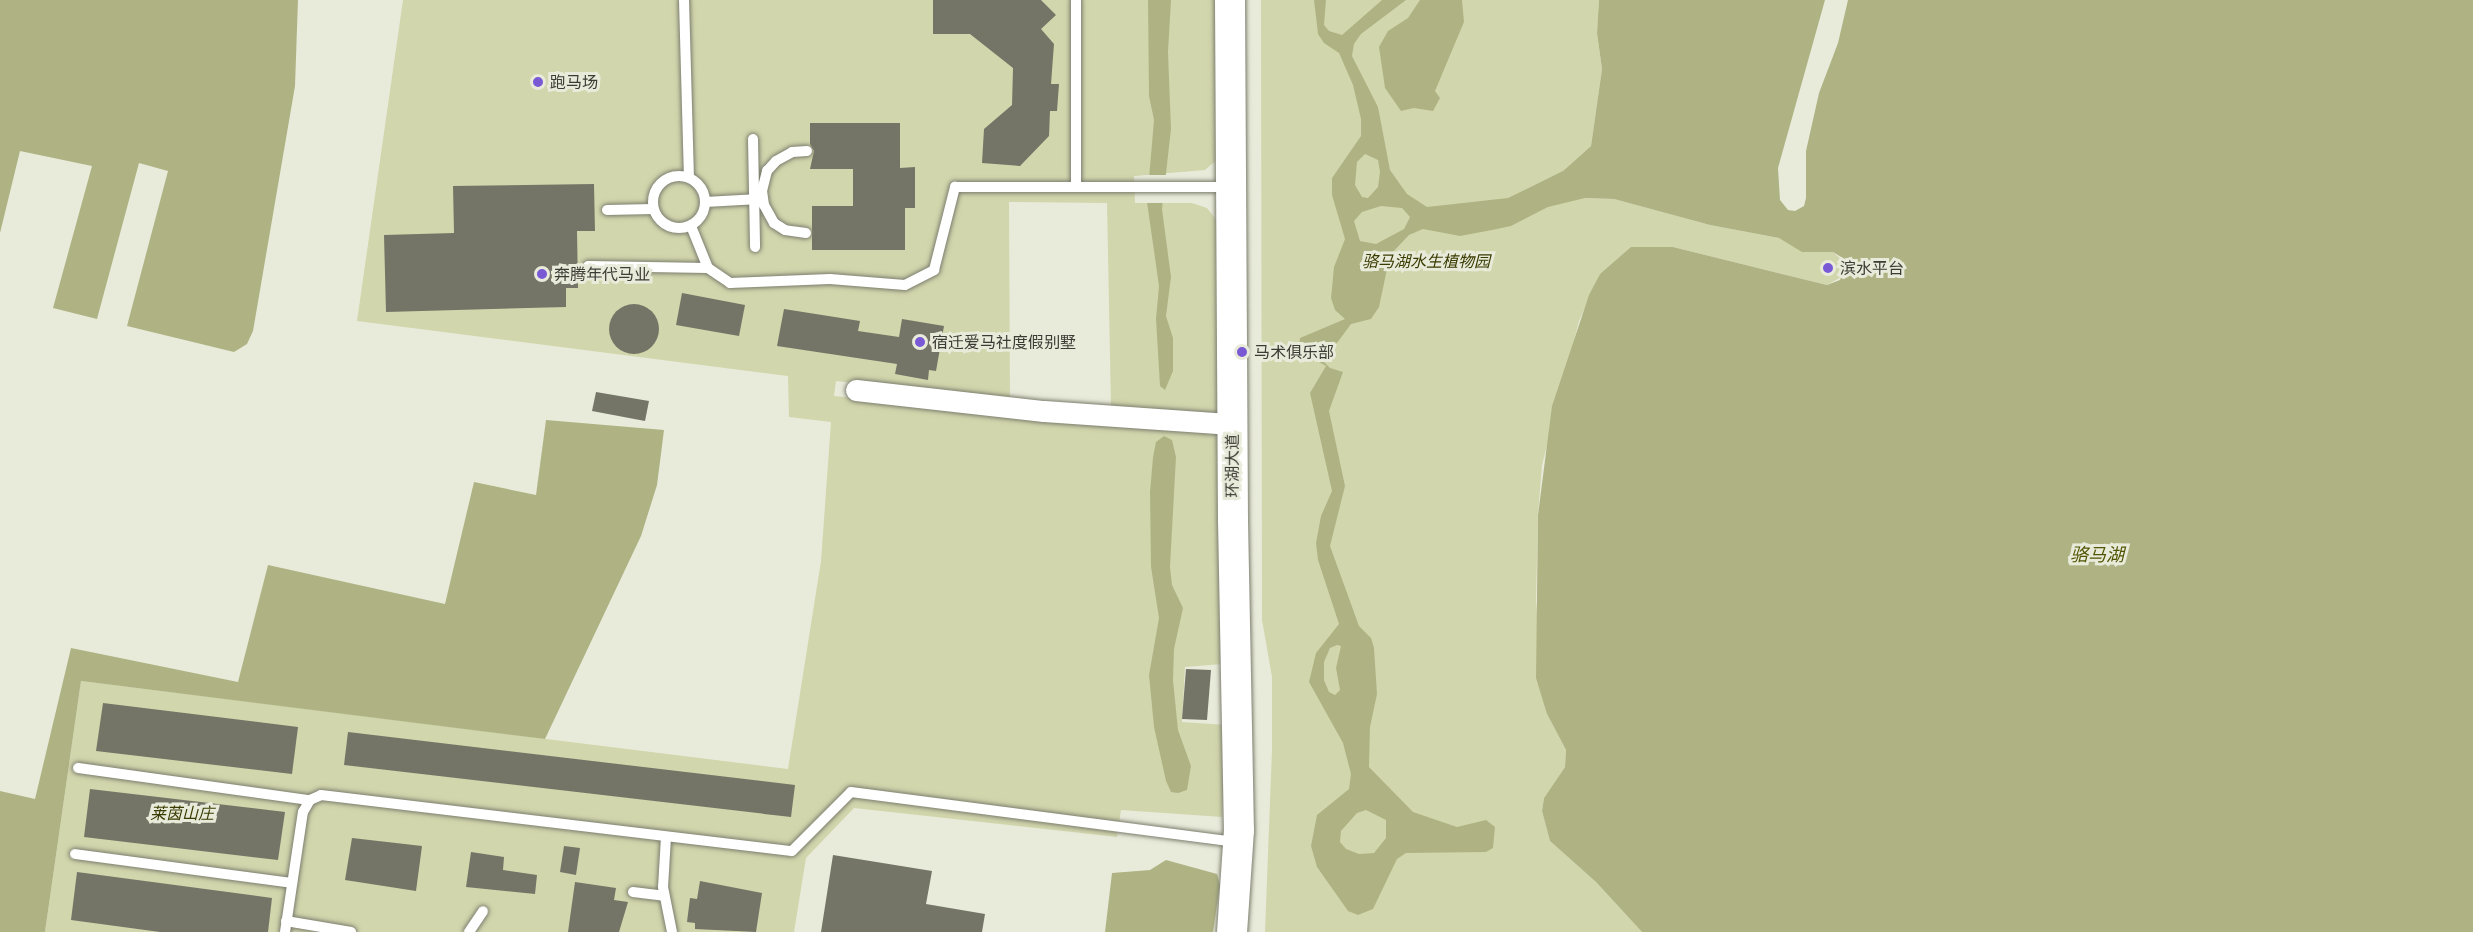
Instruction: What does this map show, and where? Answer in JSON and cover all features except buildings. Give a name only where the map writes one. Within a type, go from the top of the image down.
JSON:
[{"type":"street","name":"环湖大道","points":[[1230,0],[1232,424],[1238,842],[1232,932]]},
{"type":"street","points":[[856,390],[1044,411],[1232,424]]},
{"type":"lane","points":[[684,0],[689,178]]},
{"type":"lane","points":[[1076,0],[1076,187]]},
{"type":"lane","points":[[753,140],[758,199],[755,247]]},
{"type":"lane","points":[[806,233],[785,230],[774,223],[758,199],[764,178],[776,161],[792,152],[807,152]]},
{"type":"lane","points":[[607,210],[653,209],[668,226],[691,226],[702,216],[705,202],[700,188],[689,178],[672,177],[658,186],[653,209]]},
{"type":"lane","points":[[691,226],[708,268],[721,279],[740,284],[830,279],[905,285],[933,270],[955,187],[1230,187]]},
{"type":"lane","points":[[705,202],[758,199]]},
{"type":"lane","points":[[588,266],[708,268]]},
{"type":"lane","points":[[78,768],[310,800],[321,795],[792,851],[851,792],[1238,842]]},
{"type":"lane","points":[[310,800],[303,812],[286,926],[351,932]]},
{"type":"lane","points":[[666,837],[664,896],[672,932]]},
{"type":"lane","points":[[75,854],[292,883]]},
{"type":"lane","points":[[633,892],[664,896]]},
{"type":"lane","points":[[469,932],[483,911]]},
{"type":"green space","name":"莱茵山庄","points":[[403,0],[1220,0],[1221,156],[1205,170],[1134,176],[1135,203],[1192,203],[1207,208],[1218,222],[1223,410],[1216,414],[1111,407],[1107,203],[1009,202],[1010,401],[836,381],[834,396],[1221,431],[1222,664],[1185,667],[1182,722],[1226,725],[1222,817],[1121,810],[1117,837],[854,808],[806,858],[794,932],[45,932],[81,681],[788,769],[821,561],[831,422],[789,417],[788,376],[357,321]]},
{"type":"green space","name":"骆马湖水生植物园","points":[[1261,0],[1599,0],[1597,33],[1602,69],[1591,146],[1563,171],[1584,198],[1614,199],[1710,225],[1779,238],[1833,252],[1843,261],[1843,276],[1827,285],[1673,247],[1600,274],[1579,321],[1542,465],[1538,515],[1536,602],[1547,714],[1566,750],[1565,767],[1544,798],[1542,811],[1550,841],[1596,882],[1642,932],[1265,932],[1272,749],[1272,677],[1262,620]]},
{"type":"shaded area","points":[[0,0],[298,0],[295,86],[253,331],[247,344],[234,352],[127,326],[168,171],[139,163],[97,319],[53,308],[92,166],[20,151],[0,233]]},
{"type":"shaded area","points":[[1420,0],[1462,0],[1464,22],[1435,91],[1440,98],[1433,111],[1414,108],[1401,111],[1385,88],[1379,47],[1388,31],[1408,18]]},
{"type":"shaded area","points":[[546,420],[664,430],[657,485],[641,536],[545,739],[81,681],[45,932],[0,932],[0,791],[35,799],[71,648],[238,682],[268,565],[445,604],[474,482],[536,495]]},
{"type":"shaded area","points":[[1166,860],[1217,874],[1220,885],[1213,932],[1105,932],[1112,873],[1150,870]]},
{"type":"water","points":[[1148,0],[1171,0],[1168,52],[1171,129],[1162,209],[1171,277],[1166,316],[1173,338],[1173,371],[1165,390],[1160,386],[1156,319],[1159,286],[1147,202],[1154,120],[1149,96]]},
{"type":"water","name":"骆马湖","points":[[1314,0],[1326,0],[1324,25],[1329,31],[1342,35],[1382,0],[1406,0],[1361,34],[1354,44],[1352,56],[1378,107],[1390,170],[1407,194],[1427,207],[1508,198],[1563,171],[1591,146],[1602,69],[1597,33],[1599,0],[1825,0],[1778,168],[1780,200],[1788,210],[1795,211],[1804,206],[1806,151],[1819,93],[1838,43],[1848,0],[2473,0],[2473,932],[1642,932],[1596,882],[1550,841],[1542,811],[1544,798],[1565,767],[1566,750],[1547,714],[1536,678],[1538,515],[1552,406],[1589,295],[1600,274],[1631,247],[1673,247],[1827,285],[1840,280],[1845,268],[1841,257],[1833,252],[1802,252],[1779,238],[1710,225],[1614,199],[1585,198],[1548,207],[1511,226],[1492,230],[1460,236],[1423,229],[1409,235],[1390,255],[1379,307],[1371,319],[1351,324],[1337,343],[1315,350],[1314,355],[1330,368],[1343,372],[1329,411],[1345,486],[1330,546],[1359,626],[1371,638],[1374,648],[1377,694],[1370,727],[1369,767],[1413,812],[1457,827],[1486,820],[1495,827],[1493,848],[1486,852],[1406,853],[1397,859],[1373,909],[1358,915],[1348,911],[1317,867],[1311,846],[1317,815],[1349,789],[1351,774],[1343,743],[1309,682],[1316,653],[1339,624],[1318,560],[1316,543],[1321,516],[1332,491],[1310,393],[1326,366],[1299,350],[1300,338],[1345,319],[1335,310],[1331,298],[1334,267],[1345,239],[1332,195],[1332,178],[1361,136],[1361,119],[1353,85],[1339,53],[1324,43],[1318,34]],"holes":[[[1365,154],[1378,160],[1380,172],[1378,187],[1368,198],[1362,197],[1355,185],[1357,162]],[[1381,206],[1402,208],[1410,217],[1404,229],[1376,244],[1360,241],[1354,221],[1362,212]],[[1341,646],[1336,668],[1340,690],[1335,695],[1329,692],[1324,680],[1324,662],[1330,648]],[[1366,810],[1386,820],[1386,838],[1374,853],[1359,854],[1346,849],[1340,842],[1341,831],[1357,813]]]},
{"type":"water","points":[[1164,436],[1172,440],[1176,457],[1170,567],[1172,585],[1183,608],[1174,649],[1173,680],[1178,730],[1191,766],[1187,790],[1178,793],[1171,792],[1166,781],[1154,727],[1149,675],[1159,618],[1151,567],[1150,492],[1156,442]]},
{"type":"water","points":[[1145,881],[1180,891],[1182,911],[1170,932],[1130,932],[1134,890]]},
{"type":"pier","points":[[1144,175],[1168,175],[1165,203],[1144,203]]},
{"type":"place","name":"跑马场","points":[[538,82]]},
{"type":"place","name":"滨水平台","points":[[1828,268]]},
{"type":"place","name":"奔腾年代马业","points":[[542,274]]},
{"type":"place","name":"宿迁爱马社度假别墅","points":[[920,342]]},
{"type":"place","name":"马术俱乐部","points":[[1242,352]]}]
